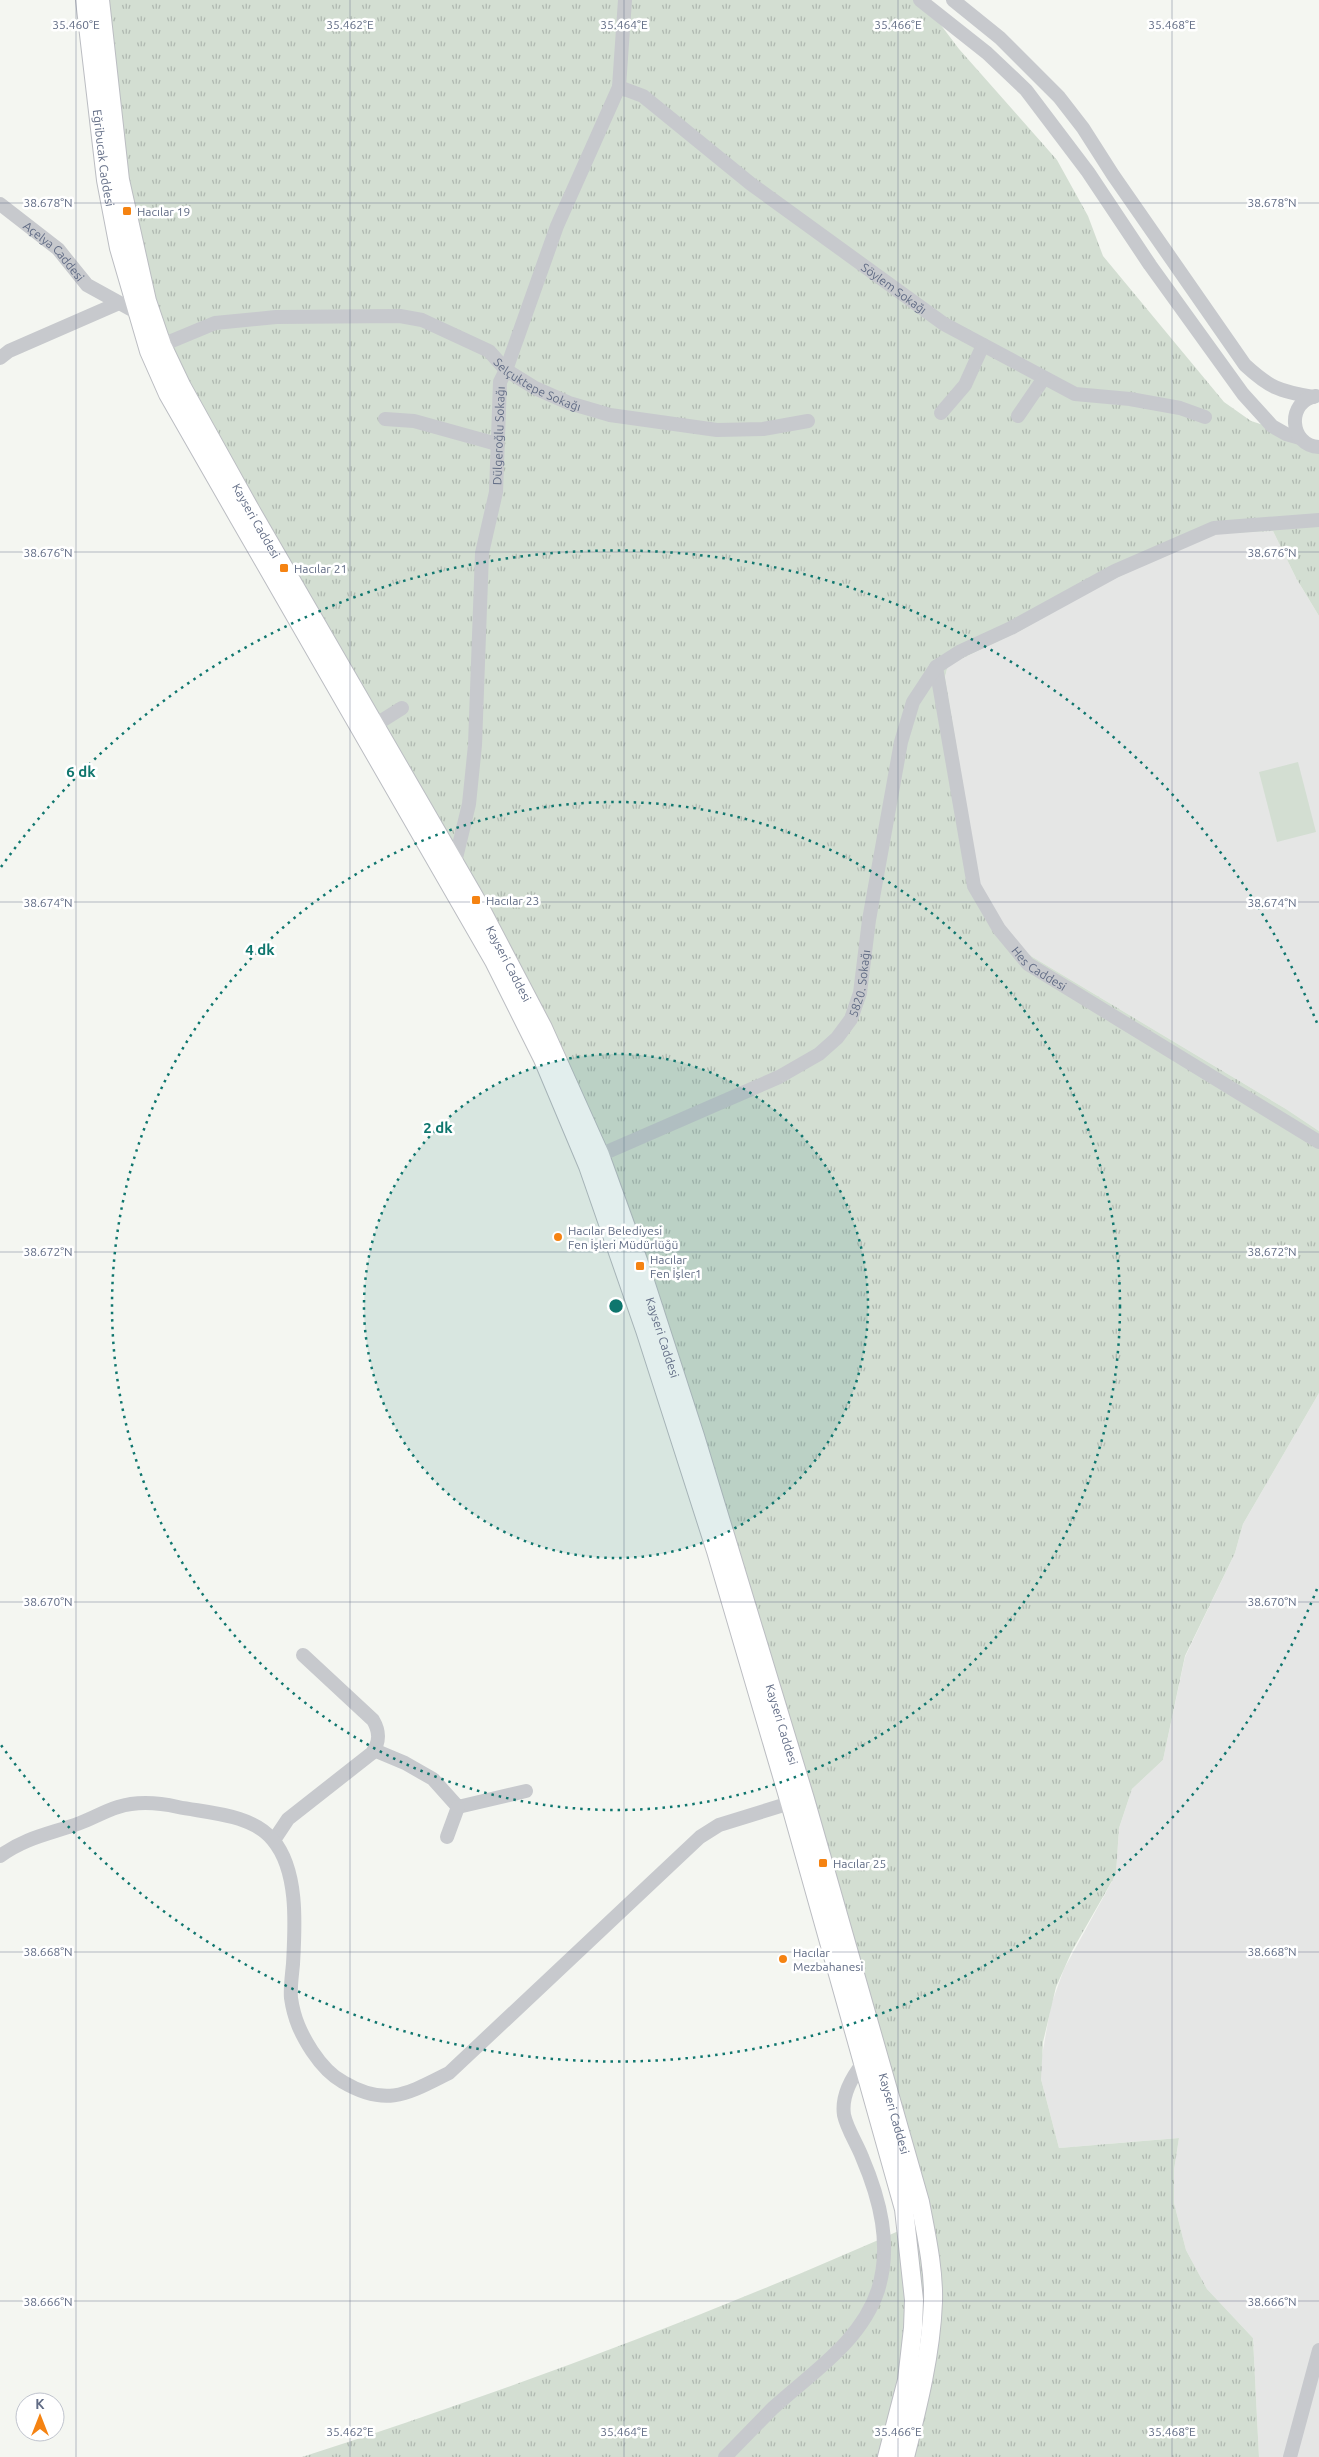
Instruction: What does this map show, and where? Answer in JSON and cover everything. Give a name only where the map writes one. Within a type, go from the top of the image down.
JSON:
[{"type":"main road","name":"Eğribucak Caddesi","points":[[85,0],[106,180],[119,248],[142,307]]},
{"type":"main road","name":"Eğribucak Caddesi","points":[[100,0],[120,180],[142,307]]},
{"type":"main road","name":"Kayseri Caddesi","points":[[142,307],[182,387],[251,511],[455,862],[543,1028],[600,1155],[643,1275],[690,1418],[797,1801],[863,2063],[904,2209],[914,2300],[914,2328],[907,2380],[887,2457]]},
{"type":"main road","name":"Kayseri Caddesi","points":[[142,307],[149,351],[168,394],[494,961],[543,1059],[588,1166],[645,1330],[797,1801],[920,2202],[927,2240],[932,2310],[925,2371],[904,2457]]},
{"type":"street","name":"Dülgeroğlu Sokağı","points":[[455,862],[469,804],[473,764],[482,553],[496,492],[500,382],[506,370],[557,226],[619,87],[625,0]]},
{"type":"street","points":[[920,0],[987,53],[1026,90],[1083,164],[1150,265],[1249,401],[1272,426],[1317,447]]},
{"type":"street","points":[[953,0],[1000,38],[1032,69],[1084,128],[1113,175],[1245,365],[1263,382],[1282,392],[1316,396]]},
{"type":"street","name":"Söylem Sokağı","points":[[619,87],[643,96],[751,184],[944,324],[1074,394],[1130,399],[1180,408],[1205,417]]},
{"type":"street","name":"Açelya Caddesi","points":[[0,204],[58,249],[88,285],[119,303],[142,307]]},
{"type":"street","points":[[0,358],[9,351],[119,303]]},
{"type":"street","name":"Selçuktepe Sokağı","points":[[162,345],[214,322],[276,317],[400,316],[422,320],[489,351],[506,370],[535,388],[569,403],[610,415],[717,430],[763,429],[808,421]]},
{"type":"street","points":[[941,413],[965,386],[983,345]]},
{"type":"street","points":[[1018,416],[1044,378]]},
{"type":"street","points":[[1300,438],[1294,422],[1295,414],[1299,406],[1316,396]]},
{"type":"street","points":[[385,419],[414,421],[497,444]]},
{"type":"street","points":[[936,667],[961,651],[1011,628],[1115,571],[1214,528],[1319,520]]},
{"type":"street","name":"Hes Caddesi","points":[[936,667],[974,886],[999,929],[1010,943],[1028,964],[1319,1142]]},
{"type":"street","name":"5820. Sokağı","points":[[600,1155],[779,1077],[819,1054],[838,1038],[851,1019],[860,993],[869,920],[901,742],[913,702],[936,667]]},
{"type":"street","points":[[375,725],[402,708]]},
{"type":"street","points":[[274,1840],[288,1818],[374,1750],[378,1734],[373,1720],[303,1656]]},
{"type":"street","points":[[374,1750],[405,1763],[433,1779],[458,1807]]},
{"type":"street","points":[[458,1807],[526,1791]]},
{"type":"street","points":[[0,1856],[18,1843],[80,1823],[119,1806],[159,1803],[244,1820],[261,1829],[274,1840],[286,1863],[293,1895],[294,1928],[291,1997],[299,2030],[319,2061],[336,2078],[356,2090],[381,2096],[408,2094],[449,2073],[700,1837],[719,1825],[797,1801]]},
{"type":"street","points":[[446,1837],[458,1807]]},
{"type":"street","points":[[725,2457],[773,2408],[838,2352],[864,2317],[877,2292],[884,2264],[882,2215],[867,2168],[844,2115],[845,2096],[852,2078],[863,2063]]},
{"type":"street","points":[[1290,2457],[1319,2350]]},
{"type":"shaded area","points":[[1273,531],[1296,578],[1319,616],[1319,1131],[1286,1109],[1026,953],[1004,926],[980,887],[945,677],[948,665],[1020,631],[1088,591],[1212,534]]},
{"type":"shaded area","points":[[1319,1393],[1319,2457],[1259,2457],[1253,2338],[1207,2289],[1186,2250],[1174,2203],[1174,2170],[1179,2138],[1059,2148],[1041,2079],[1041,2061],[1051,2005],[1064,1969],[1116,1874],[1119,1828],[1132,1789],[1163,1760],[1185,1657],[1235,1553],[1243,1524]]},
{"type":"green space","points":[[87,0],[922,0],[959,49],[1057,160],[1088,216],[1103,256],[1224,402],[1251,421],[1319,443],[1319,616],[1296,578],[1273,531],[1212,534],[1088,591],[1020,631],[948,665],[945,677],[980,887],[995,914],[1026,953],[1286,1109],[1319,1131],[1319,1393],[1243,1524],[1235,1553],[1185,1656],[1163,1760],[1132,1789],[1119,1828],[1116,1874],[1072,1951],[1056,1987],[1043,2042],[1041,2079],[1059,2148],[1179,2138],[1174,2170],[1174,2203],[1186,2250],[1207,2289],[1253,2338],[1259,2457],[302,2457],[534,2378],[686,2320],[912,2225],[582,1137],[160,361]]},
{"type":"green space","points":[[1298,762],[1316,832],[1277,842],[1259,772]]},
{"type":"place","name":"Hacılar 19","points":[[127,211]]},
{"type":"place","name":"Hacılar 21","points":[[284,568]]},
{"type":"place","name":"Hacılar 23","points":[[476,900]]},
{"type":"place","name":"Hacılar Belediyesi Fen İşleri Müdürlüğü","points":[[558,1237]]},
{"type":"place","name":"Hacılar Fen İşler1","points":[[640,1266]]},
{"type":"place","name":"Hacılar 25","points":[[823,1863]]},
{"type":"place","name":"Hacılar Mezbahanesi","points":[[783,1959]]}]
